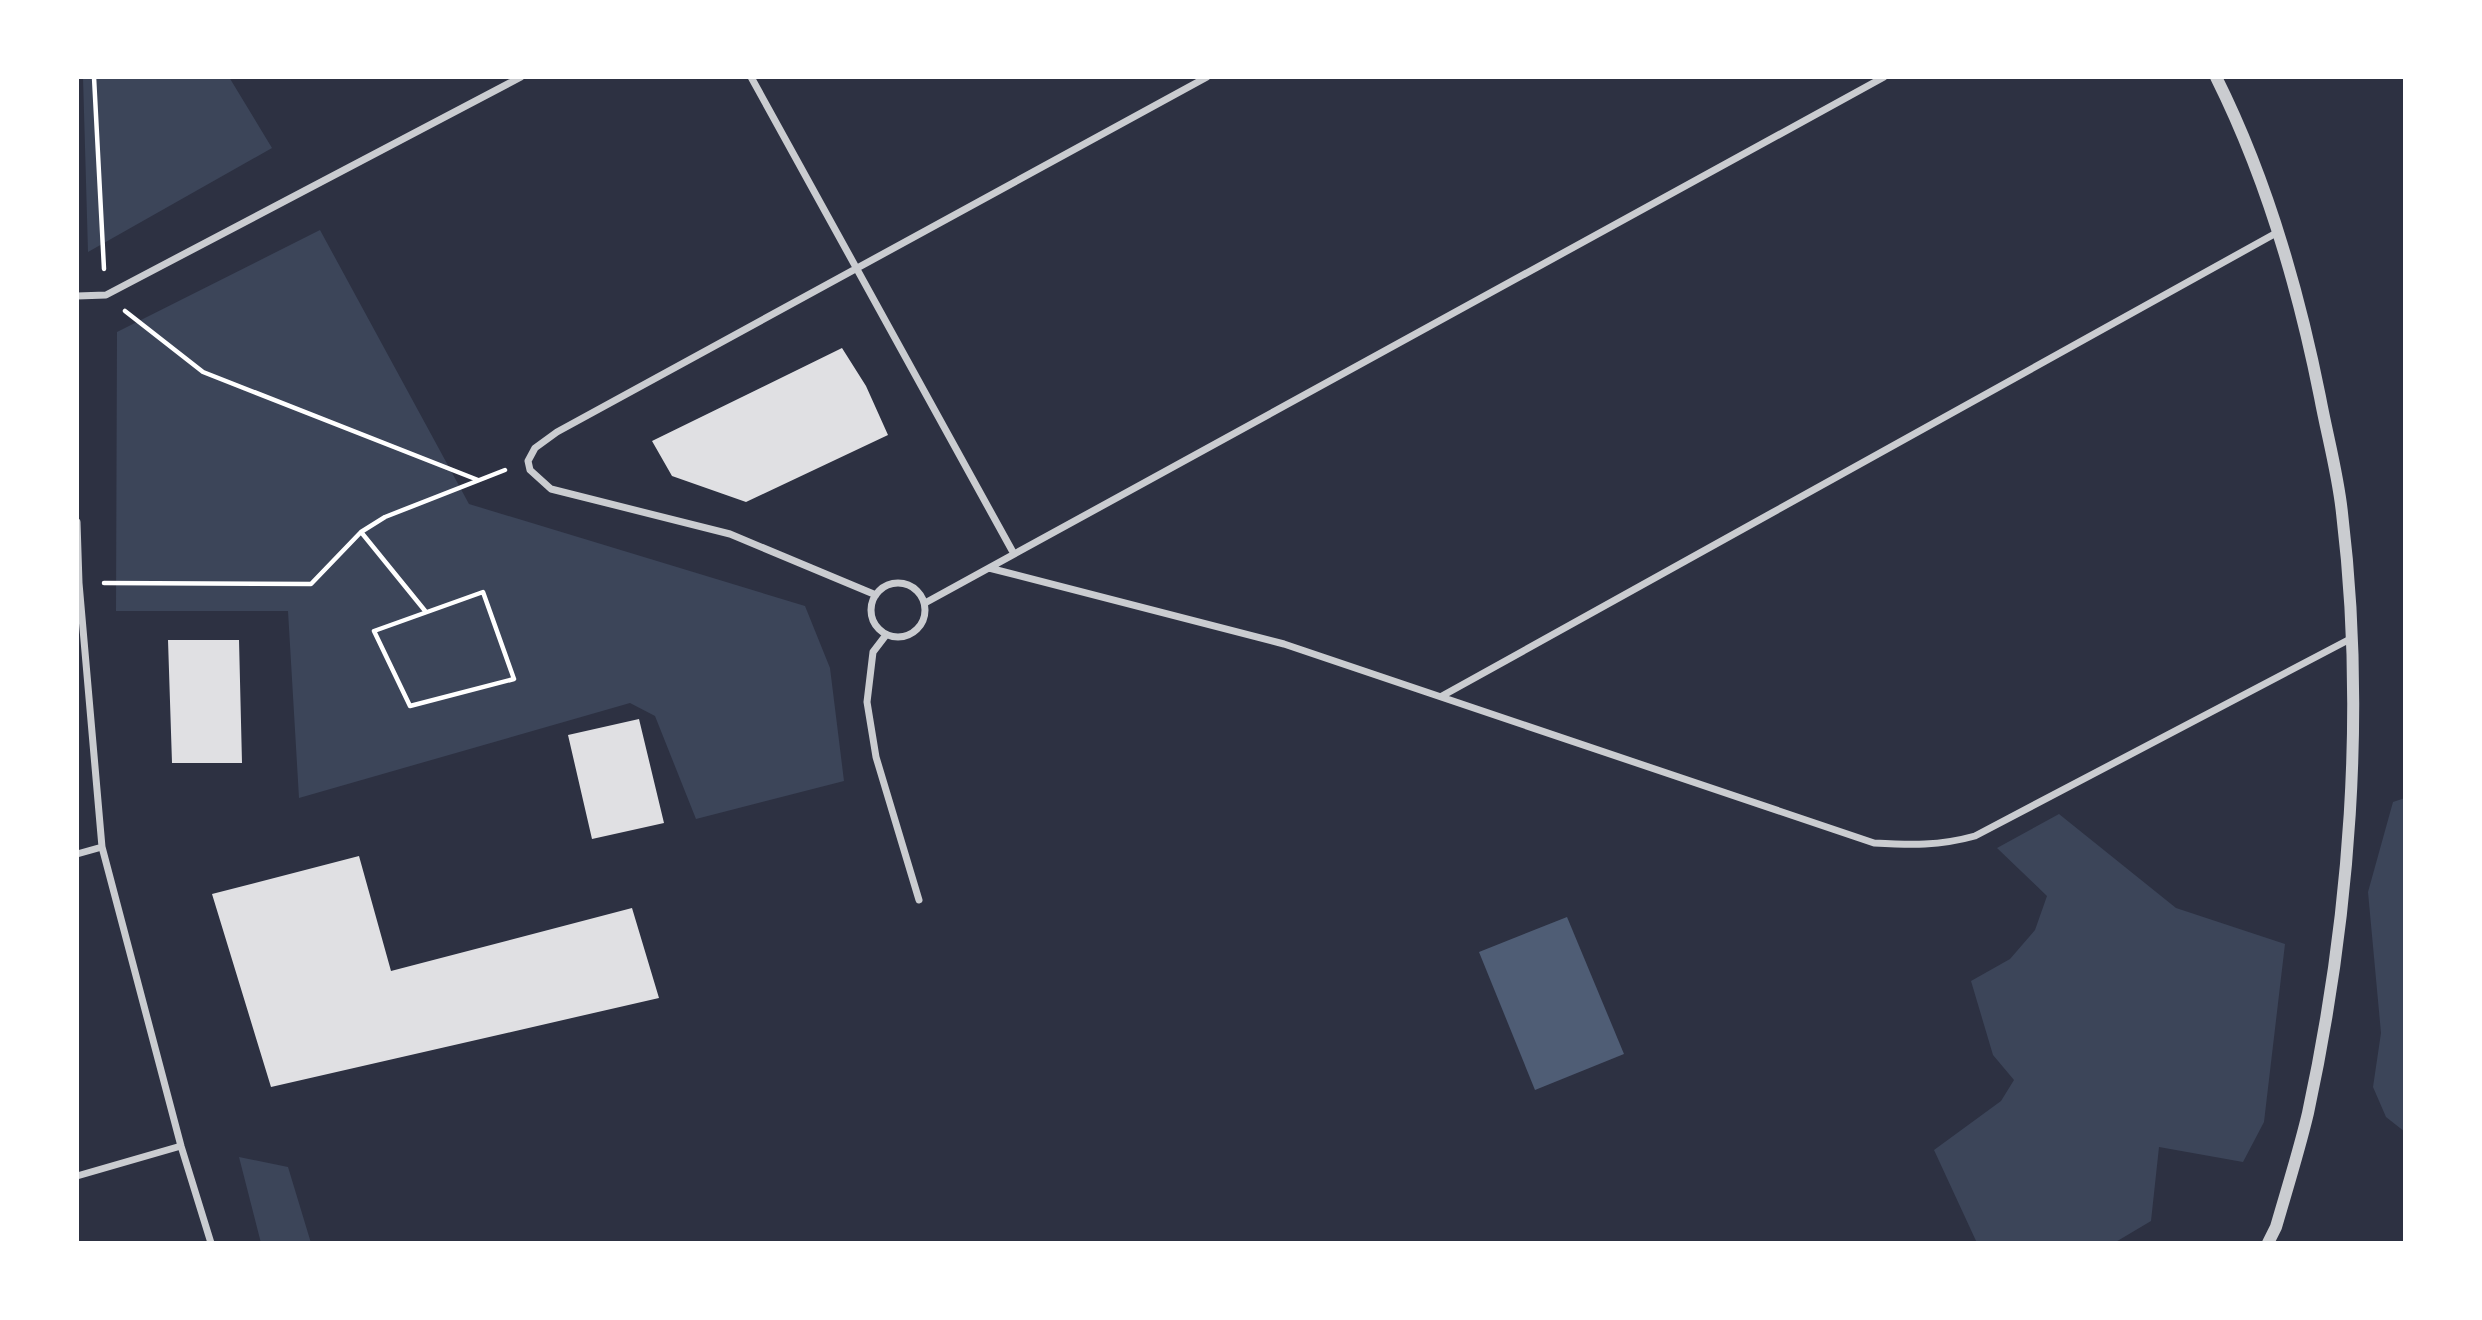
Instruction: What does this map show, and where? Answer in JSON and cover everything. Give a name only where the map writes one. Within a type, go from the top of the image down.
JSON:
[{"type":"street","points":[[77,296],[106,295],[521,77]]},
{"type":"street","points":[[751,77],[1014,554]]},
{"type":"street","points":[[876,595],[730,534],[551,489],[530,470],[528,461],[535,448],[557,432],[1207,77]]},
{"type":"street","points":[[925,603],[1884,77]]},
{"type":"street","points":[[2216,77],[2234,113],[2278,232],[2307,334],[2342,510],[2353,637],[2350,830],[2324,1029],[2307,1116],[2276,1227],[2268,1243]]},
{"type":"street","points":[[1442,696],[2278,232]]},
{"type":"street","points":[[77,522],[79,583],[102,847],[181,1146],[211,1243]]},
{"type":"street","points":[[989,568],[1284,644],[1874,843],[1912,846],[1948,844],[1975,836],[2353,637]]},
{"type":"street","points":[[899,583],[915,588],[925,603],[923,621],[919,628],[904,637],[886,635],[878,629],[871,612],[881,588],[899,583]]},
{"type":"street","points":[[886,635],[873,653],[867,702],[876,757],[919,900]]},
{"type":"street","points":[[77,854],[102,847]]},
{"type":"street","points":[[77,1175],[181,1146]]},
{"type":"path","points":[[94,77],[106,295],[203,373],[478,480]]},
{"type":"path","points":[[79,583],[312,583],[361,533],[386,517],[528,461]]},
{"type":"path","points":[[361,533],[426,612]]},
{"type":"path","points":[[483,592],[514,679],[410,706],[374,631],[426,612],[483,592]]},
{"type":"shaded area","points":[[83,77],[229,77],[272,148],[88,252]]},
{"type":"shaded area","points":[[320,230],[469,504],[805,606],[830,668],[844,781],[696,819],[655,716],[630,703],[299,798],[288,611],[116,611],[117,332]]},
{"type":"shaded area","points":[[2405,798],[2405,1132],[2386,1117],[2373,1087],[2381,1033],[2368,892],[2393,802]]},
{"type":"shaded area","points":[[2059,814],[2176,908],[2285,944],[2264,1122],[2243,1162],[2159,1147],[2151,1221],[2114,1243],[1977,1243],[1934,1150],[2001,1101],[2014,1080],[1993,1055],[1971,981],[2010,959],[2035,930],[2047,896],[1997,848]]},
{"type":"shaded area","points":[[1567,917],[1624,1054],[1535,1090],[1479,952]]},
{"type":"shaded area","points":[[239,1157],[288,1167],[311,1243],[261,1243]]},
{"type":"building","points":[[842,348],[866,386],[888,435],[746,502],[672,476],[652,441]]},
{"type":"building","points":[[168,640],[239,640],[242,763],[172,763]]},
{"type":"building","points":[[639,719],[664,823],[592,839],[568,735]]},
{"type":"building","points":[[359,856],[391,971],[632,908],[659,998],[271,1087],[212,894]]}]
